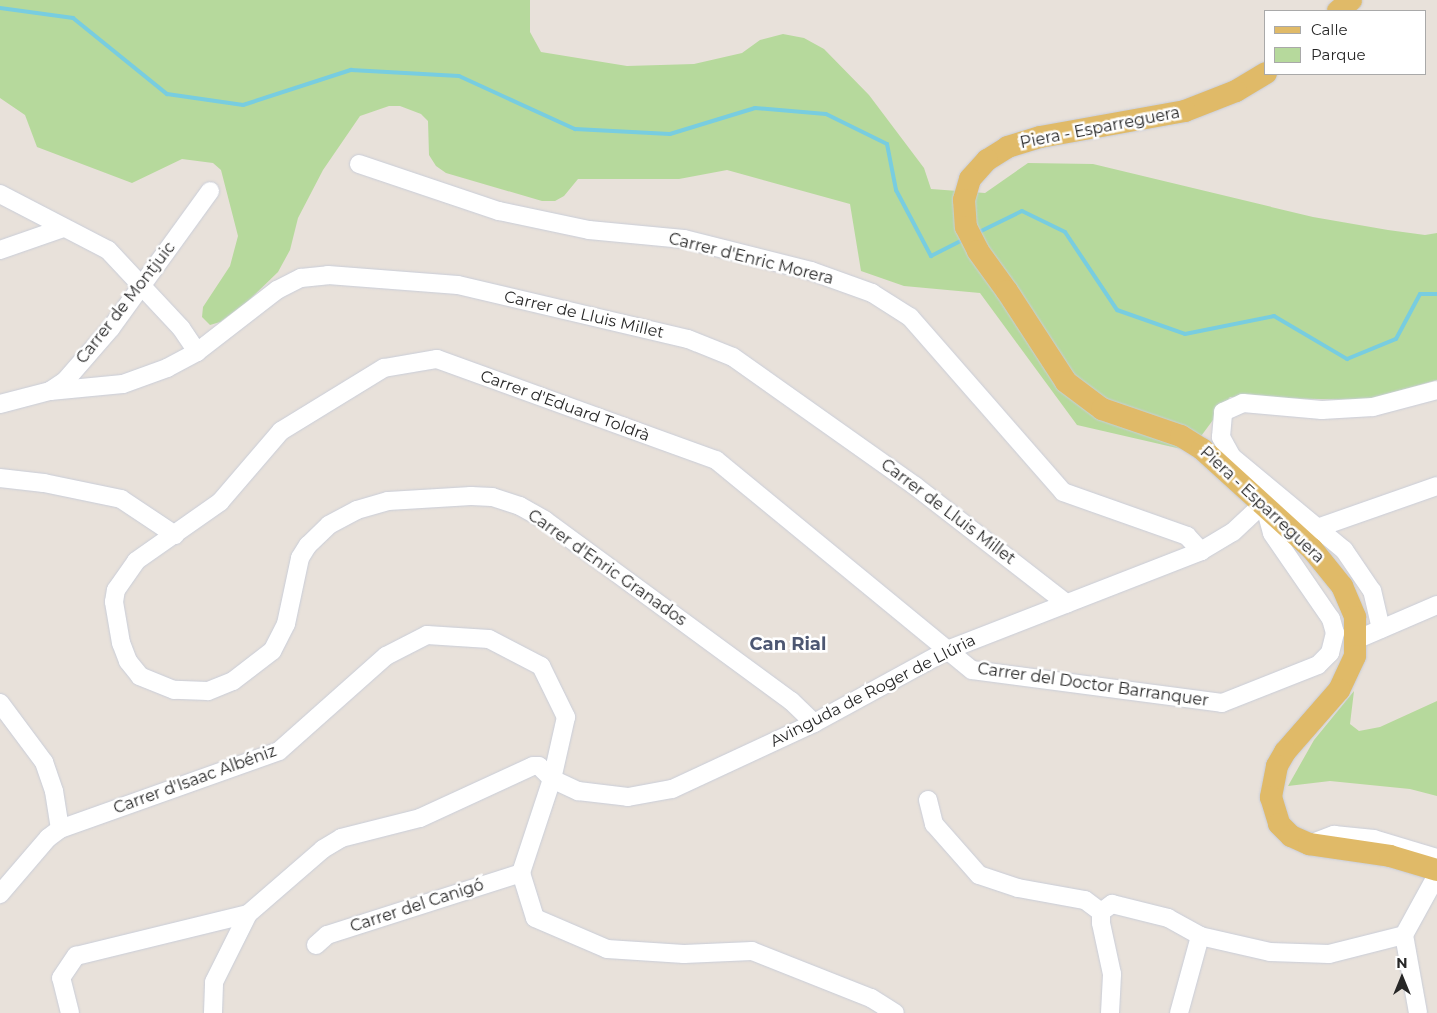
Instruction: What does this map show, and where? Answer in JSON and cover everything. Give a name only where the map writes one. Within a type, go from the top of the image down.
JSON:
[{"type":"main road","points":[[1339,10],[1351,0]]},
{"type":"main road","name":"Piera - Esparreguera","points":[[1264,74],[1236,91],[1185,112],[1040,137],[1008,147],[987,160],[970,179],[963,209],[966,227],[978,251],[1008,291],[1066,382],[1102,409],[1192,442],[1264,503],[1335,574],[1351,603],[1358,639],[1349,673],[1339,690],[1285,752],[1273,778],[1271,797],[1279,824],[1290,836],[1309,844],[1390,856],[1436,880]]},
{"type":"street","name":"Carrer d'Enric Morera","points":[[359,164],[499,211],[589,230],[684,239],[811,271],[872,293],[910,317],[1064,492],[1187,536],[1201,551]]},
{"type":"street","name":"Carrer de Montjuic","points":[[0,404],[50,391],[65,381],[111,328],[210,191]]},
{"type":"street","points":[[0,194],[108,250],[181,328],[197,352]]},
{"type":"street","points":[[0,250],[63,228]]},
{"type":"street","name":"Carrer de Lluis Millet","points":[[50,391],[123,384],[146,378],[197,352],[288,282],[314,275],[458,285],[688,338],[718,350],[746,366],[915,486],[1067,604]]},
{"type":"street","name":"Carrer d'Eduard Toldrà","points":[[175,535],[220,502],[281,431],[384,368],[437,359],[716,460],[950,649]]},
{"type":"street","points":[[1381,629],[1372,590],[1344,550],[1320,527],[1232,457],[1221,437],[1223,412],[1243,403],[1322,410],[1373,407],[1437,390]]},
{"type":"street","points":[[0,478],[44,483],[121,499],[175,535]]},
{"type":"street","points":[[1320,527],[1437,486]]},
{"type":"street","name":"Carrer d'Enric Granados","points":[[175,535],[128,569],[116,590],[114,602],[121,643],[128,661],[140,676],[174,690],[191,692],[216,688],[233,681],[272,650],[286,624],[300,558],[308,545],[329,525],[357,510],[388,500],[471,496],[506,501],[545,520],[791,701],[814,723]]},
{"type":"street","name":"Avinguda de Roger de Llúria","points":[[248,914],[323,849],[341,838],[389,829],[420,818],[532,766],[539,766],[554,771],[578,791],[612,796],[658,793],[814,723],[950,649],[1201,551],[1233,532],[1264,503]]},
{"type":"street","name":"Carrer del Doctor Barranquer","points":[[950,649],[972,670],[1222,703],[1318,665],[1330,653],[1335,633],[1331,619],[1272,533],[1264,503]]},
{"type":"street","points":[[1358,639],[1437,606]]},
{"type":"street","name":"Carrer d'Isaac Albéniz","points":[[60,829],[279,751],[386,656],[427,635],[489,639],[541,666],[566,717],[554,771],[521,873]]},
{"type":"street","points":[[0,703],[44,762],[54,791],[60,829],[48,838],[0,894]]},
{"type":"street","points":[[928,800],[934,824],[979,875],[1018,888],[1085,900],[1101,912],[1104,943],[1112,974],[1110,1013]]},
{"type":"street","points":[[1309,844],[1334,835],[1358,837],[1437,858]]},
{"type":"street","points":[[521,873],[535,918],[607,949],[684,954],[752,951],[872,998],[895,1013]]},
{"type":"street","name":"Carrer del Canigó","points":[[316,945],[327,935],[521,873]]},
{"type":"street","points":[[1418,1013],[1404,935],[1436,880]]},
{"type":"street","points":[[1101,912],[1112,904],[1131,908],[1168,918],[1200,936],[1270,952],[1329,954],[1404,935]]},
{"type":"street","points":[[70,1013],[61,978],[76,956],[248,914]]},
{"type":"street","points":[[213,1013],[214,982],[248,914]]},
{"type":"street","points":[[1178,1013],[1200,936]]},
{"type":"green space","points":[[0,0],[530,0],[530,32],[541,52],[627,66],[694,64],[742,53],[760,40],[783,34],[804,38],[824,49],[869,95],[924,168],[931,189],[985,193],[1028,163],[1093,164],[1313,217],[1425,235],[1437,233],[1437,380],[1367,400],[1230,397],[1190,451],[1077,425],[980,293],[904,286],[861,271],[850,204],[727,170],[679,179],[578,179],[564,196],[555,201],[542,201],[446,173],[436,166],[429,155],[428,121],[421,114],[400,106],[389,106],[360,116],[323,170],[298,218],[290,250],[278,272],[247,302],[220,322],[210,325],[202,317],[203,307],[230,266],[238,236],[221,170],[213,163],[182,159],[132,183],[37,147],[25,115],[0,98]]},
{"type":"green space","points":[[1354,691],[1350,724],[1359,731],[1380,727],[1437,701],[1437,796],[1410,789],[1330,781],[1288,786],[1314,740]]},
{"type":"waterway","points":[[0,8],[73,18],[167,94],[243,105],[351,70],[459,76],[575,129],[670,134],[755,108],[826,114],[887,144],[896,190],[931,256],[964,239]]},
{"type":"waterway","points":[[977,233],[1022,211],[1065,232],[1117,310],[1185,334],[1274,316],[1347,359],[1396,339],[1420,294],[1437,294]]},
{"type":"district","name":"Can Rial","points":[[788,644]]}]
